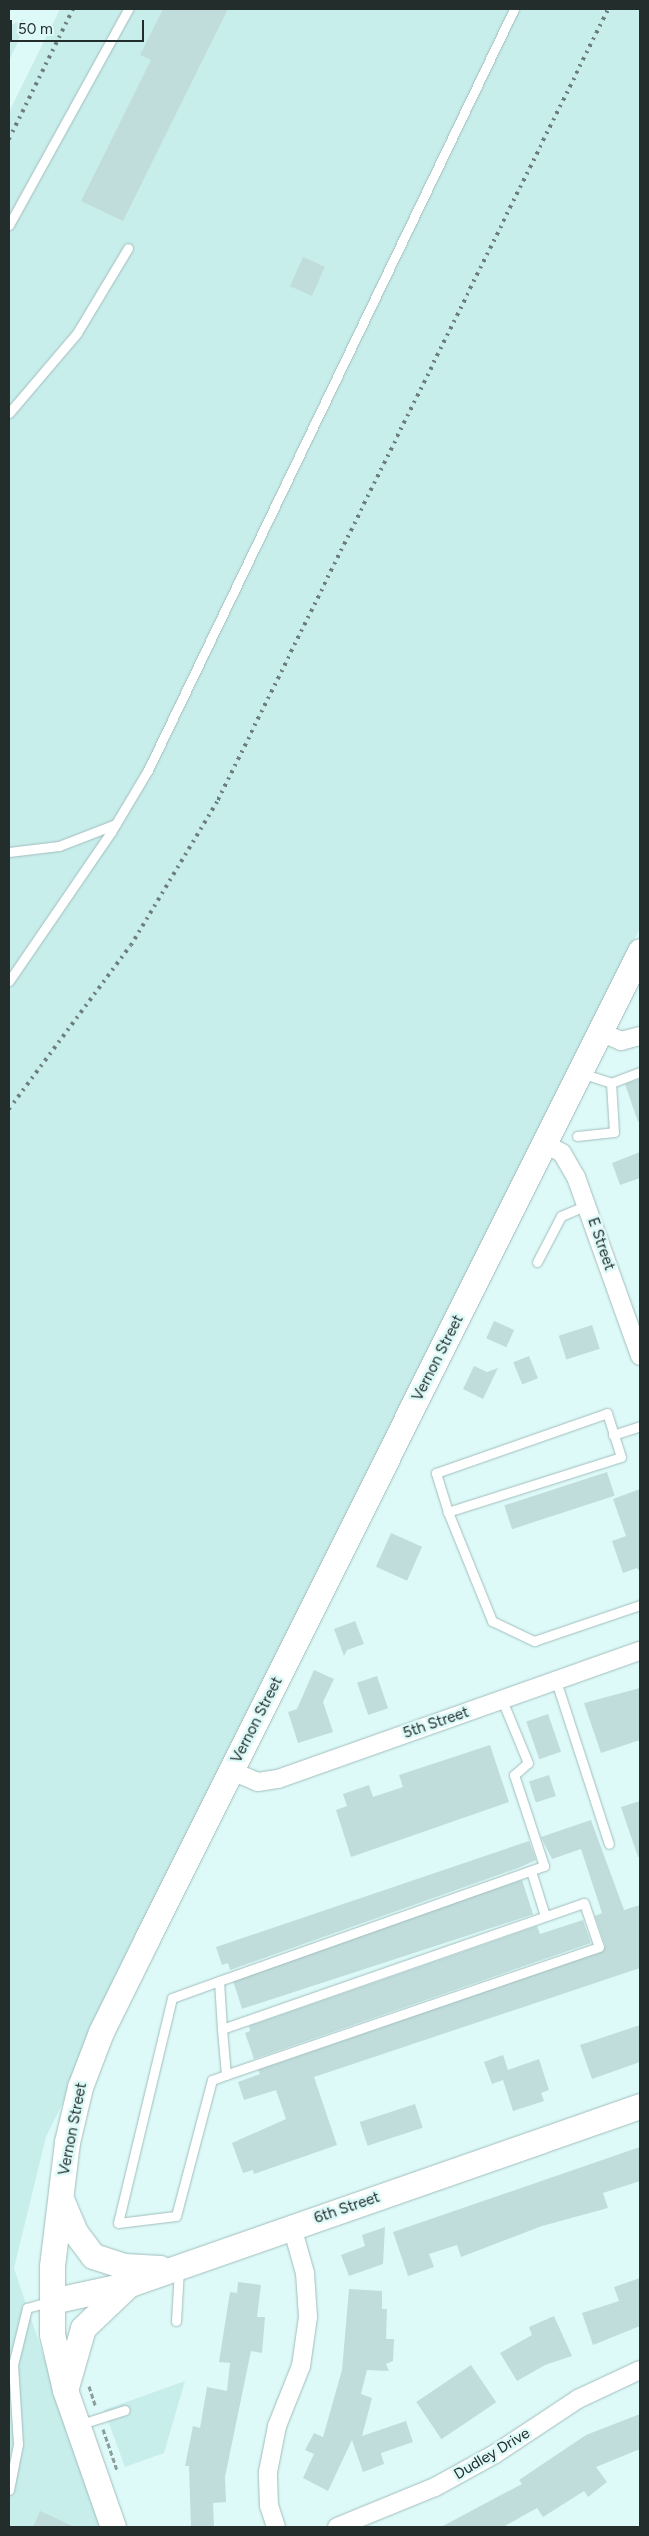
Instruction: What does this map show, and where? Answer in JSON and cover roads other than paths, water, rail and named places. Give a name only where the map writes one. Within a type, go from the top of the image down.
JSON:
[{"type":"main road","name":"Vernon Street","points":[[114,2527],[89,2422],[76,2385],[52,2334],[52,2301],[60,2198],[80,2087],[102,2032],[581,1073],[640,951]]},
{"type":"main road","name":"6th Street","points":[[52,2301],[130,2284],[640,2106]]},
{"type":"main road","points":[[60,2198],[75,2232],[93,2256],[124,2266],[176,2268]]},
{"type":"main road","points":[[76,2385],[83,2328],[130,2284]]},
{"type":"street","points":[[601,1032],[621,1041],[640,1036]]},
{"type":"street","name":"E Street","points":[[545,1144],[568,1161],[587,1205],[640,1356]]},
{"type":"street","name":"5th Street","points":[[232,1771],[258,1782],[273,1780],[640,1651]]},
{"type":"street","points":[[276,2527],[269,2506],[268,2472],[276,2426],[301,2366],[308,2317],[305,2273],[292,2227]]},
{"type":"street","name":"Dudley Drive","points":[[337,2527],[435,2487],[495,2454],[578,2399],[640,2370]]},
{"type":"lane","points":[[9,225],[128,9]]},
{"type":"lane","points":[[9,981],[116,824],[199,666],[514,9]]},
{"type":"lane","points":[[9,413],[77,332],[128,248]]},
{"type":"lane","points":[[9,852],[59,846],[116,824]]},
{"type":"lane","points":[[581,1073],[611,1083],[640,1072]]},
{"type":"lane","points":[[577,1136],[614,1132],[611,1083]]},
{"type":"lane","points":[[537,1262],[560,1216],[587,1205]]},
{"type":"lane","points":[[448,1512],[621,1457],[607,1412],[436,1473],[448,1512],[492,1621],[534,1641],[640,1605]]},
{"type":"lane","points":[[613,1435],[640,1426]]},
{"type":"lane","points":[[556,1681],[609,1844]]},
{"type":"lane","points":[[222,2029],[584,1902],[599,1947],[212,2080],[176,2216],[118,2223],[172,1998],[544,1866],[514,1774],[528,1763],[502,1700]]},
{"type":"lane","points":[[532,1870],[545,1916]]},
{"type":"lane","points":[[219,1981],[226,2074]]},
{"type":"lane","points":[[176,2268],[176,2321]]},
{"type":"lane","points":[[9,2490],[18,2444],[13,2365],[27,2308],[52,2301]]},
{"type":"lane","points":[[9,2394],[14,2384]]},
{"type":"lane","points":[[89,2422],[125,2410]]},
{"type":"railway","points":[[9,139],[73,9]]},
{"type":"railway","points":[[9,1109],[131,945],[218,800],[608,9]]}]
